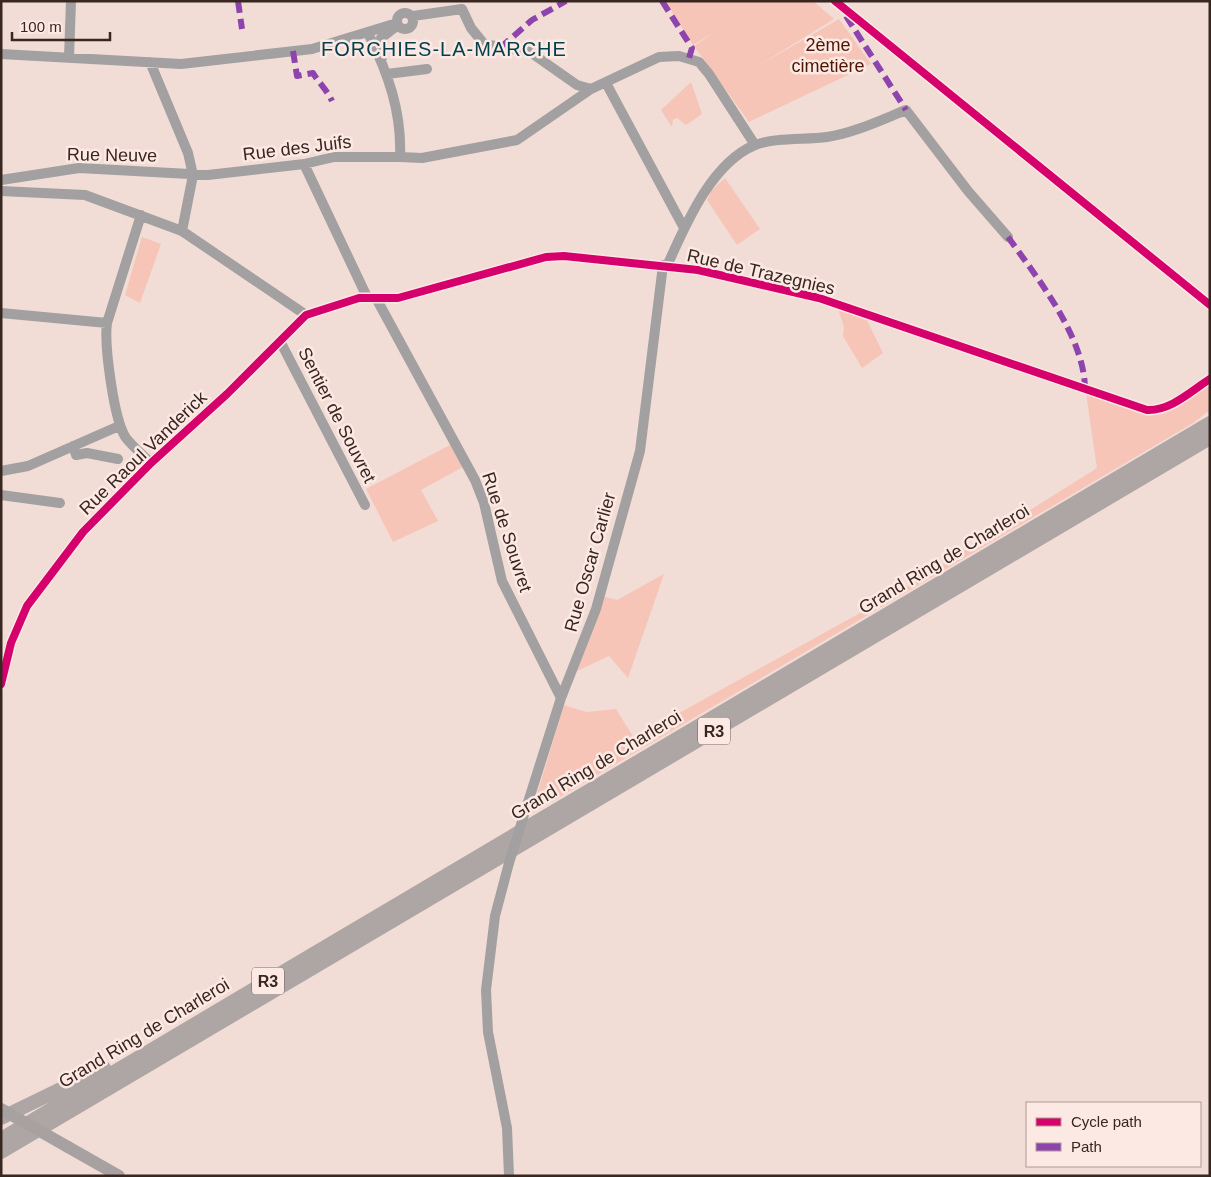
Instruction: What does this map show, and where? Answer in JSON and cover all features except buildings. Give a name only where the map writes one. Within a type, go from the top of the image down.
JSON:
[{"type":"highway","name":"Grand Ring de Charleroi","points":[[1,1139],[1210,423]]},
{"type":"highway","name":"Grand Ring de Charleroi","points":[[1,1152],[1210,438]]},
{"type":"highway","points":[[1,1118],[79,1081],[159,1038],[174,1037]]},
{"type":"highway","points":[[1,1163],[28,1144],[46,1126]]},
{"type":"main road","points":[[1,1109],[119,1176]]},
{"type":"street","points":[[69,58],[71,1]]},
{"type":"street","points":[[1,54],[180,64],[312,49],[398,25],[404,29],[410,28],[414,22],[408,14],[404,1]]},
{"type":"street","points":[[408,14],[462,9],[471,28],[484,44],[530,52],[577,85],[591,89]]},
{"type":"street","points":[[383,64],[382,38],[398,25]]},
{"type":"street","points":[[368,33],[387,74],[397,112],[401,136],[400,157]]},
{"type":"street","name":"Rue des Juifs","points":[[193,174],[304,164],[334,157],[422,158],[517,140],[591,89],[659,58],[680,56],[699,62],[756,145]]},
{"type":"street","points":[[150,62],[188,153],[193,174],[182,231]]},
{"type":"street","points":[[387,74],[427,69]]},
{"type":"street","points":[[606,82],[684,228]]},
{"type":"street","points":[[756,145],[828,136],[865,126],[906,110],[968,191],[1008,237]]},
{"type":"street","name":"Rue Oscar Carlier","points":[[509,1176],[507,1128],[488,1032],[486,990],[494,916],[561,698],[596,609],[640,451],[665,266],[709,185],[731,162],[756,145]]},
{"type":"street","name":"Rue de Souvret","points":[[304,164],[371,298],[475,480],[484,503],[502,581],[561,698]]},
{"type":"street","name":"Rue Neuve","points":[[1,180],[80,168],[193,174]]},
{"type":"street","points":[[4,192],[85,195],[182,231],[306,315]]},
{"type":"street","points":[[141,216],[107,323],[106,340],[120,426],[126,438],[151,463]]},
{"type":"street","name":"Rue de Trazegnies","points":[[306,315],[371,298],[398,298],[546,257],[564,256],[716,273],[819,298],[1135,407],[1155,410],[1170,405],[1210,379]]},
{"type":"street","points":[[1,312],[107,323]]},
{"type":"street","name":"Rue Raoul Vanderick","points":[[1,684],[11,643],[27,606],[83,532],[151,463],[227,394],[306,315]]},
{"type":"street","name":"Sentier de Souvret","points":[[280,340],[366,505]]},
{"type":"street","points":[[1,471],[28,466],[120,426]]},
{"type":"street","points":[[72,446],[76,455],[87,453],[118,458]]},
{"type":"street","points":[[1,495],[60,503]]},
{"type":"green space","name":"2ème cimetière","points":[[665,1],[813,1],[834,19],[758,66],[839,19],[871,64],[749,122],[694,46],[715,32],[693,45]]},
{"type":"green space","points":[[691,82],[702,114],[686,125],[677,118],[673,120],[672,127],[661,110]]},
{"type":"green space","points":[[725,178],[760,229],[737,245],[707,200],[712,190]]},
{"type":"green space","points":[[142,237],[161,244],[140,303],[125,295]]},
{"type":"green space","points":[[838,309],[865,316],[883,353],[862,368],[843,336],[844,327]]},
{"type":"green space","points":[[1210,383],[1210,410],[1193,423],[531,814],[564,705],[586,712],[616,709],[634,738],[907,587],[1094,470],[1097,467],[1086,393],[1145,413]]},
{"type":"green space","points":[[450,445],[463,467],[421,490],[438,521],[393,542],[366,489]]},
{"type":"green space","points":[[664,574],[628,678],[609,656],[575,672],[602,596],[617,600]]},
{"type":"marked path","points":[[238,1],[242,29]]},
{"type":"marked path","points":[[500,48],[532,20],[566,1]]},
{"type":"marked path","points":[[662,1],[692,48],[689,58]]},
{"type":"marked path","points":[[846,16],[906,110]]},
{"type":"marked path","points":[[293,51],[297,76],[313,73],[332,101]]},
{"type":"marked path","points":[[1008,237],[1046,290],[1069,329],[1083,370],[1085,390]]},
{"type":"cycle path","points":[[835,1],[1210,305]]},
{"type":"cycle path","points":[[1,684],[11,643],[27,606],[83,532],[151,463],[227,394],[306,315],[359,298],[398,298],[546,257],[564,256],[698,270],[819,298],[1147,410],[1172,404],[1210,379]]},
{"type":"district","name":"FORCHIES-LA-MARCHE","points":[[444,49]]}]
